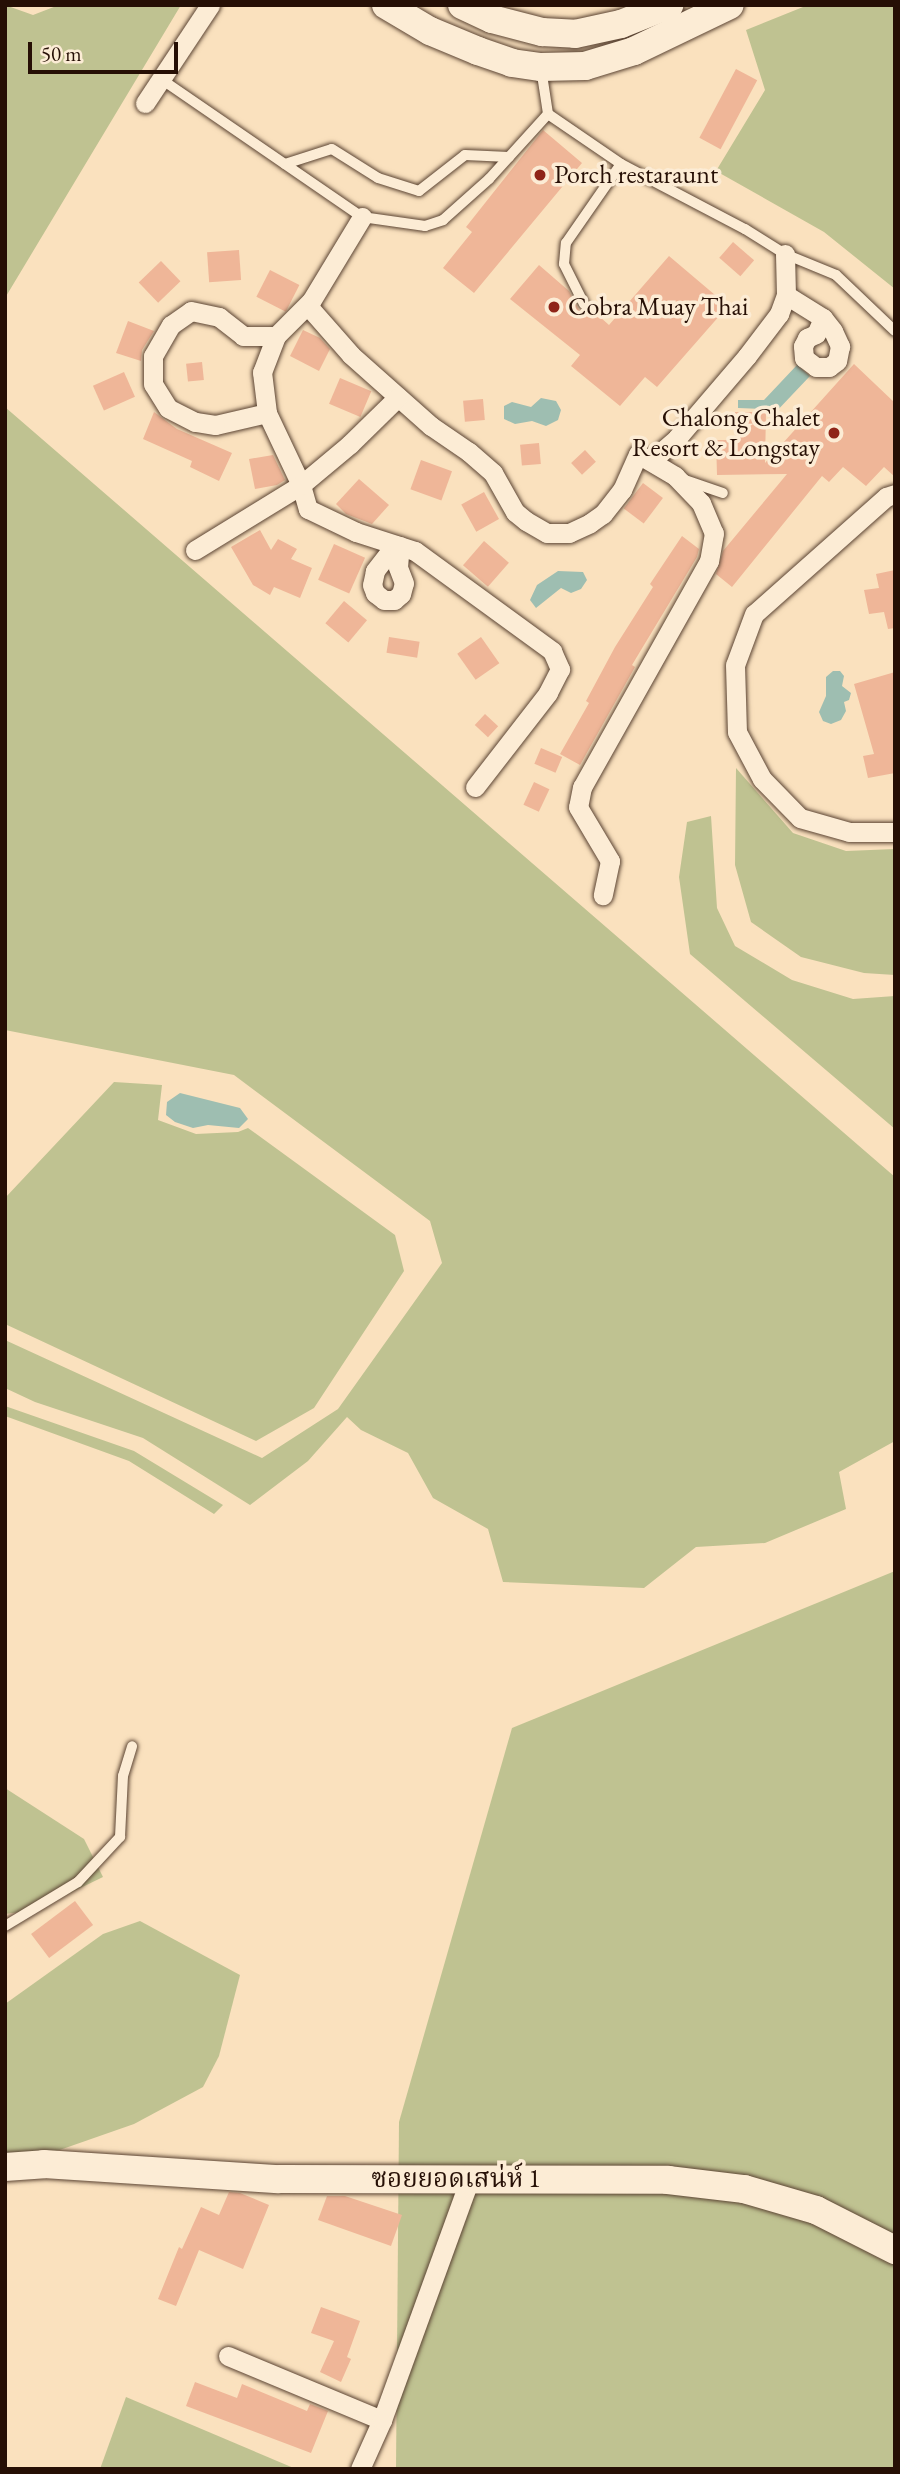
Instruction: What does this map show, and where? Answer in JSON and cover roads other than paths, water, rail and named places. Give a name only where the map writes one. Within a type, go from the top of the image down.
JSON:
[{"type":"street","points":[[145,103],[210,5]]},
{"type":"street","points":[[386,5],[430,31],[478,51],[512,63],[541,67],[585,66],[634,51],[730,5]]},
{"type":"street","points":[[462,5],[492,19],[542,32],[575,34],[621,24],[669,5]]},
{"type":"street","points":[[541,67],[542,32]]},
{"type":"street","points":[[362,217],[308,306],[351,355],[398,397],[493,473],[515,512],[547,533],[569,533],[603,514],[622,490],[638,454],[675,476],[701,503],[714,533],[709,561],[582,787],[578,807],[610,861],[603,895]]},
{"type":"street","points":[[652,460],[677,438],[779,314],[786,295],[785,254]]},
{"type":"street","points":[[786,295],[823,318]]},
{"type":"street","points":[[311,301],[276,336],[262,372],[267,413],[301,485],[308,509],[356,532],[415,551],[552,651],[560,669],[548,693],[475,786]]},
{"type":"street","points":[[267,413],[215,425],[195,422],[168,408],[153,384],[153,356],[171,325],[191,311],[219,317],[243,335],[276,336]]},
{"type":"street","points":[[195,550],[301,485],[350,444],[398,397]]},
{"type":"street","points":[[895,494],[886,497],[754,614],[735,664],[737,732],[762,779],[800,818],[849,832],[895,832]]},
{"type":"street","name":"ซอยยอดเสน่ห์ 1","points":[[5,2167],[44,2164],[279,2179],[668,2180],[744,2189],[816,2210],[895,2250]]},
{"type":"street","points":[[360,2469],[382,2420],[470,2178]]},
{"type":"street","points":[[228,2356],[382,2420]]},
{"type":"lane","points":[[541,67],[548,114],[621,164],[745,229],[785,254],[836,275],[895,331]]},
{"type":"lane","points":[[161,79],[362,217],[425,226],[443,220],[509,157],[548,114]]},
{"type":"lane","points":[[285,164],[332,149],[378,178],[419,191],[465,155],[509,157]]},
{"type":"lane","points":[[584,304],[564,264],[566,243],[621,164]]},
{"type":"lane","points":[[675,476],[723,493]]},
{"type":"lane","points":[[5,1926],[78,1882],[120,1837],[123,1776],[132,1746]]},
{"type":"place","name":"Porch restaraunt","points":[[540,175]]},
{"type":"place","name":"Cobra Muay Thai","points":[[554,307]]},
{"type":"place","name":"Chalong Chalet Resort & Longstay","points":[[834,433]]}]
